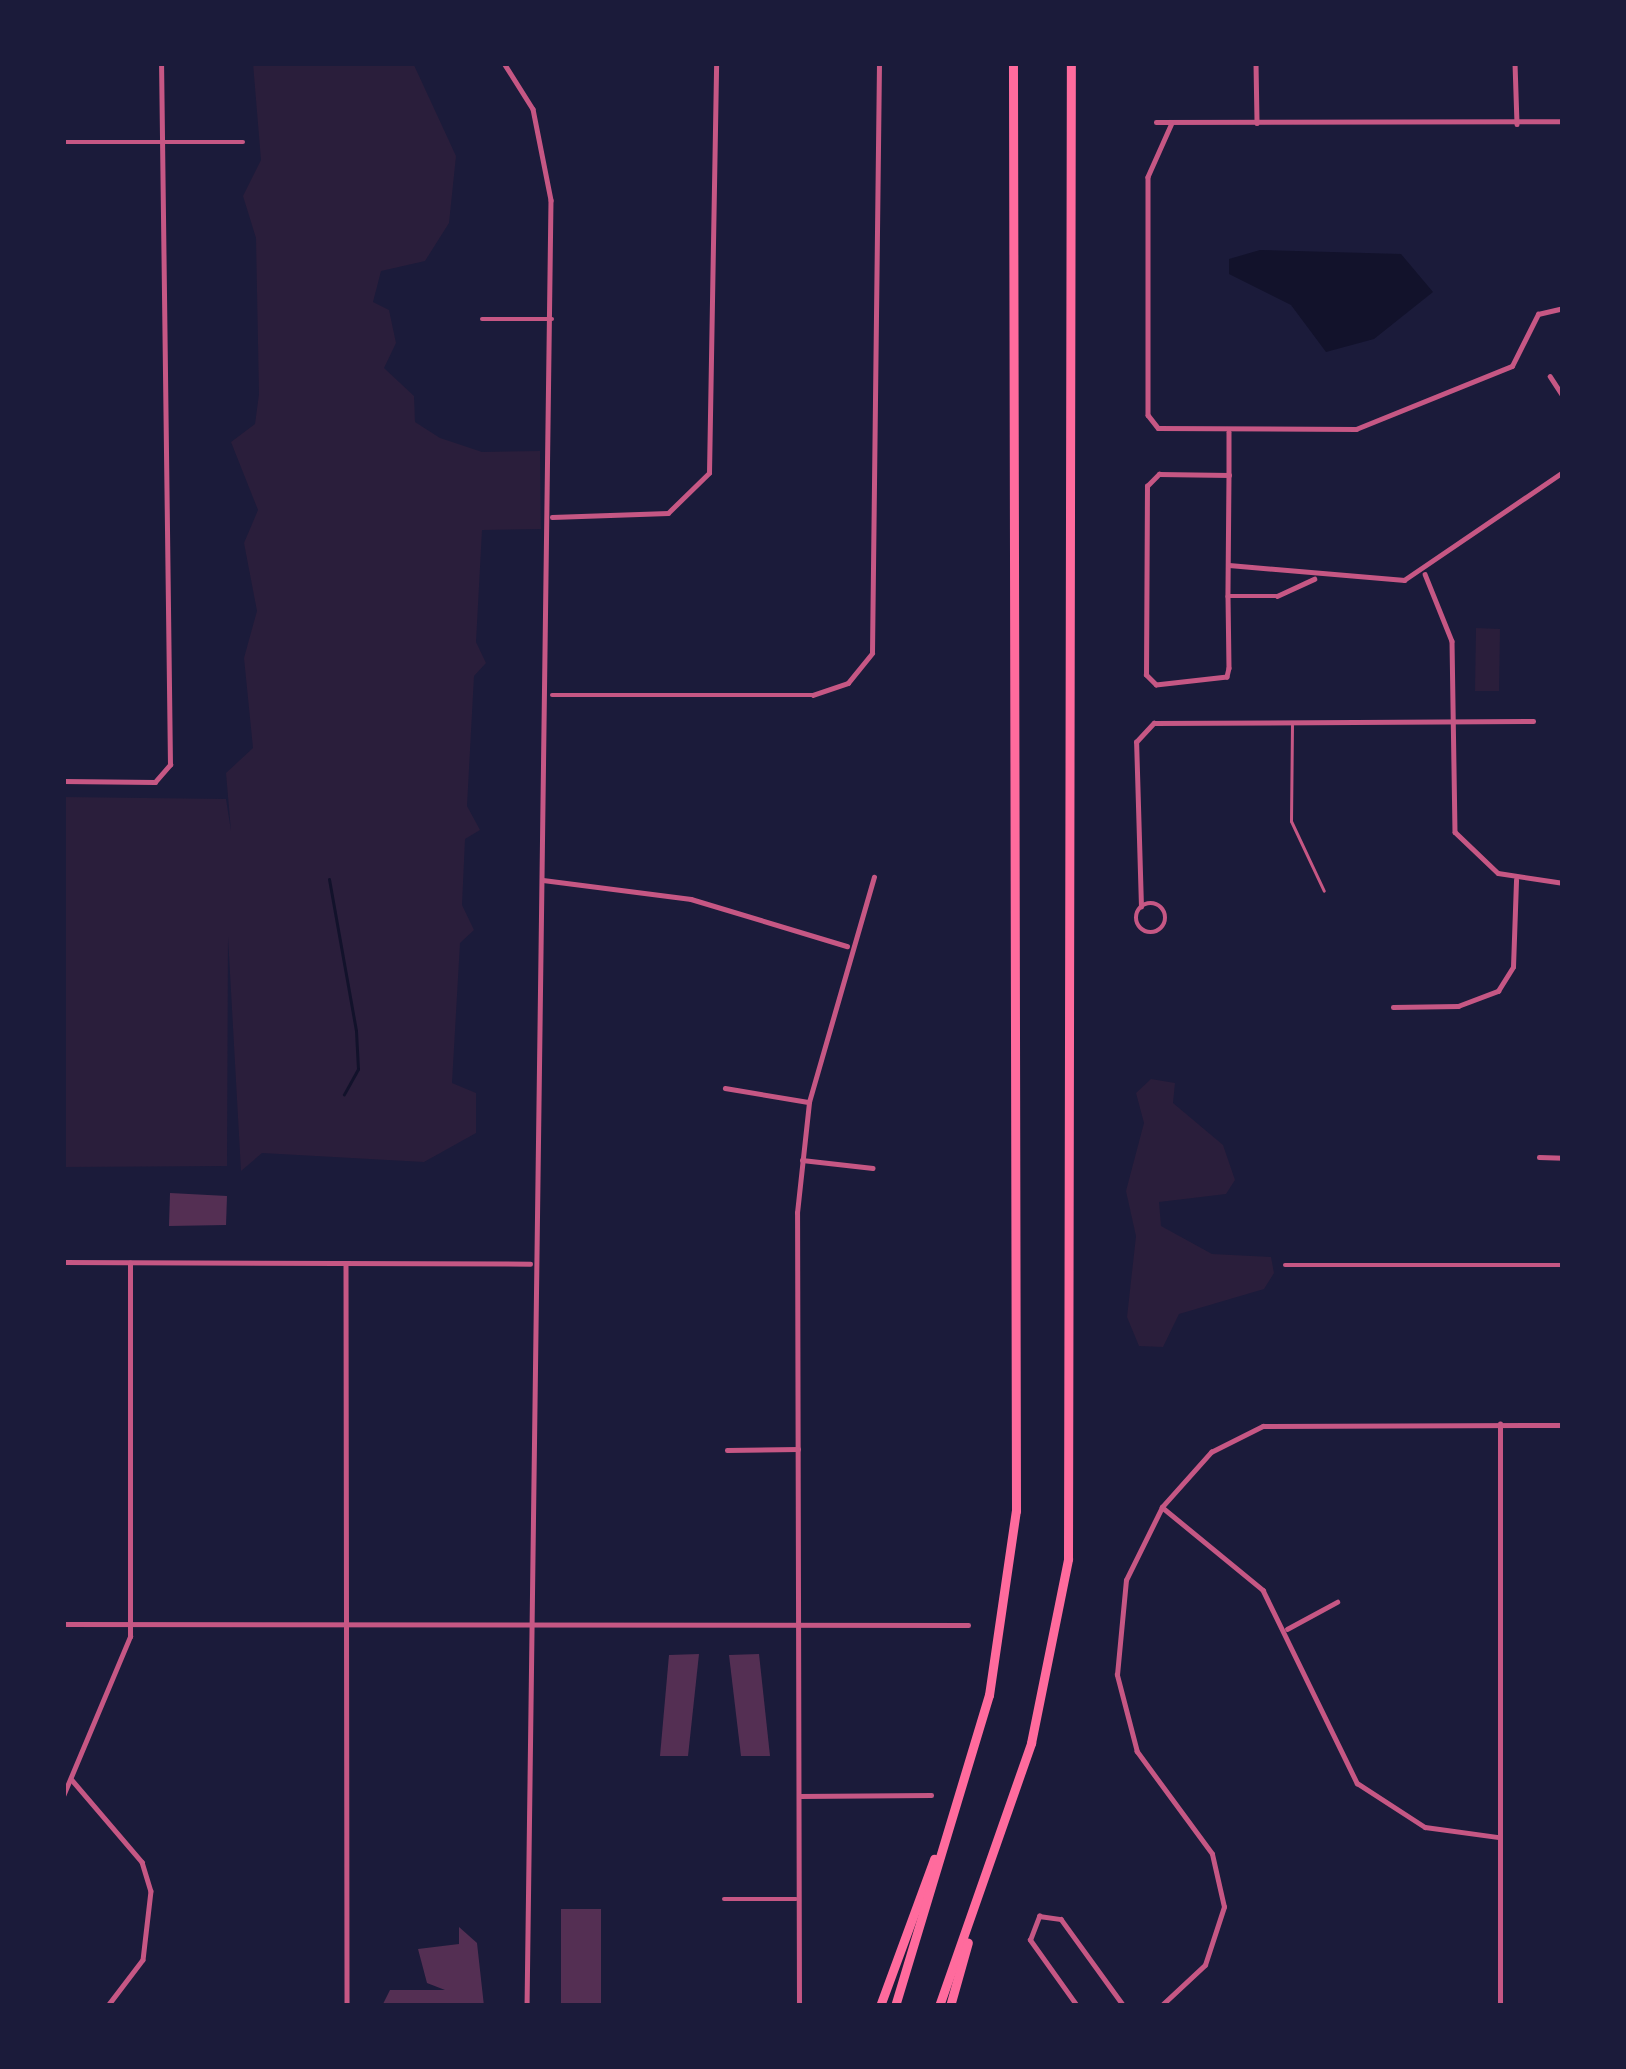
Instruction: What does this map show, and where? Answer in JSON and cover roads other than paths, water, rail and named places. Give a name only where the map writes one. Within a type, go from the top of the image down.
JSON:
[{"type":"highway","points":[[895,2006],[989,1695],[1017,1415],[1013,63]]},
{"type":"highway","points":[[950,2006],[1051,1669],[1070,1520],[1071,63]]},
{"type":"highway","points":[[880,2006],[989,1695]]},
{"type":"highway","points":[[939,2006],[988,1869]]},
{"type":"street","points":[[63,781],[155,782],[170,765],[168,142],[161,63]]},
{"type":"street","points":[[504,63],[548,166],[552,319],[552,695],[530,1264],[527,2006]]},
{"type":"street","points":[[552,517],[668,513],[709,473],[716,63]]},
{"type":"street","points":[[552,695],[813,694],[861,672],[877,638],[879,63]]},
{"type":"street","points":[[1256,63],[1257,123]]},
{"type":"street","points":[[1515,63],[1517,124]]},
{"type":"street","points":[[1156,122],[1563,121]]},
{"type":"street","points":[[1172,123],[1149,170],[1148,415],[1164,429],[1366,425],[1512,366],[1538,314],[1563,308]]},
{"type":"street","points":[[63,142],[243,142]]},
{"type":"street","points":[[482,319],[552,319]]},
{"type":"street","points":[[1550,376],[1563,396]]},
{"type":"street","points":[[1229,430],[1229,475],[1228,596],[1225,680],[1156,685],[1146,675],[1147,485],[1159,474],[1229,475]]},
{"type":"street","points":[[1228,596],[1287,593],[1314,579],[1425,574],[1563,472]]},
{"type":"street","points":[[1228,565],[1288,568],[1314,579]]},
{"type":"street","points":[[1287,593],[1288,568]]},
{"type":"street","points":[[1425,574],[1452,641],[1455,832],[1516,880],[1563,883]]},
{"type":"street","points":[[1141,907],[1162,909],[1159,930],[1138,925],[1138,734],[1169,719],[1292,725],[1533,721]]},
{"type":"street","points":[[799,2006],[797,1449],[802,1160],[809,1102],[849,947],[874,877]]},
{"type":"street","points":[[543,880],[691,899],[849,947]]},
{"type":"street","points":[[1393,1007],[1459,1006],[1498,991],[1513,968],[1516,880]]},
{"type":"street","points":[[725,1088],[809,1102]]},
{"type":"street","points":[[1539,1157],[1563,1158]]},
{"type":"street","points":[[802,1160],[873,1168]]},
{"type":"street","points":[[63,1262],[530,1264]]},
{"type":"street","points":[[63,1796],[131,1624],[130,1263]]},
{"type":"street","points":[[346,1264],[347,2006]]},
{"type":"street","points":[[1285,1264],[1563,1265]]},
{"type":"street","points":[[1422,2006],[1500,2006],[1500,1424]]},
{"type":"street","points":[[1160,2006],[1205,1965],[1224,1907],[1212,1853],[1137,1752],[1117,1676],[1122,1594],[1162,1507],[1211,1452],[1264,1426],[1563,1425]]},
{"type":"street","points":[[727,1450],[797,1449]]},
{"type":"street","points":[[1162,1507],[1234,1559],[1287,1629],[1357,1783],[1425,1827],[1499,1838]]},
{"type":"street","points":[[1287,1629],[1337,1602]]},
{"type":"street","points":[[63,1624],[968,1625]]},
{"type":"street","points":[[72,1780],[125,1838],[151,1891],[148,1946],[108,2006]]},
{"type":"street","points":[[799,1796],[931,1795]]},
{"type":"street","points":[[724,1899],[799,1899]]},
{"type":"street","points":[[1077,2006],[1030,1940],[1039,1916],[1061,1919],[1124,2006]]},
{"type":"lane","points":[[1292,725],[1291,821],[1324,891]]},
{"type":"waterway","points":[[329,879],[356,1031],[358,1069],[344,1094]]}]
